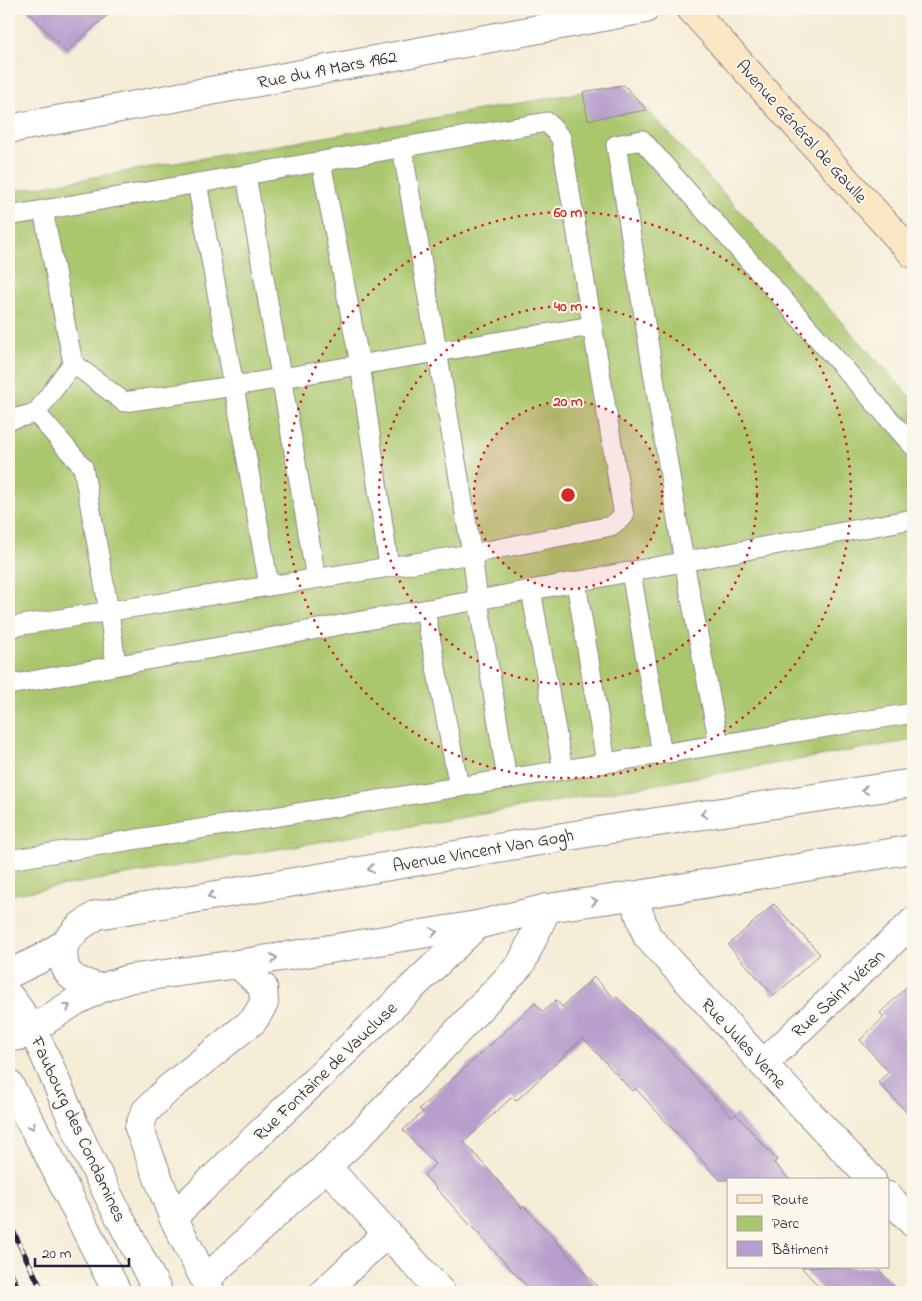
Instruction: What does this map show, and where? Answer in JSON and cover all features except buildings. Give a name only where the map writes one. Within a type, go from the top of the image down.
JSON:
[{"type":"street","name":"Rue du 19 Mars 1962","points":[[9,129],[645,9]]},
{"type":"street","name":"Avenue Général de Gaulle","points":[[691,9],[913,254]]},
{"type":"street","name":"Avenue Vincent Van Gogh","points":[[9,974],[42,958],[64,944],[79,926],[97,915],[611,829],[913,783]]},
{"type":"street","points":[[20,1034],[76,1001],[128,978],[238,964],[477,925],[547,908],[913,850]]},
{"type":"street","name":"Rue Jules Verne","points":[[632,896],[647,936],[870,1178]]},
{"type":"street","points":[[238,964],[263,987],[264,1003],[254,1020],[168,1089],[145,1112],[139,1128],[173,1216],[208,1286],[326,1166],[358,1137],[522,964],[547,908]]},
{"type":"street","name":"Rue Saint-Véran","points":[[763,1064],[913,922]]},
{"type":"street","name":"Rue Fontaine de Vaucluse","points":[[173,1216],[477,925]]},
{"type":"street","points":[[64,944],[64,965],[72,978],[83,984],[102,988]]},
{"type":"street","name":"Faubourg des Condamines","points":[[9,996],[14,1002],[20,1034],[51,1070],[79,1136],[158,1292]]},
{"type":"street","points":[[9,1084],[46,1150],[117,1292]]},
{"type":"street","points":[[326,1166],[441,1292]]},
{"type":"street","points":[[890,1198],[913,1223]]},
{"type":"street","points":[[324,1292],[387,1233]]},
{"type":"lane","points":[[9,216],[547,122],[561,138],[624,516],[611,526],[472,554],[9,627]]},
{"type":"lane","points":[[719,744],[684,562],[616,145],[642,140],[913,446]]},
{"type":"lane","points":[[402,147],[472,554],[508,779]]},
{"type":"lane","points":[[321,162],[360,364],[389,567]]},
{"type":"lane","points":[[246,175],[316,578]]},
{"type":"lane","points":[[197,183],[269,586]]},
{"type":"lane","points":[[42,210],[73,363],[124,402],[234,386],[592,326]]},
{"type":"lane","points":[[9,420],[36,413],[73,363]]},
{"type":"lane","points":[[36,413],[83,467],[109,611],[116,666]]},
{"type":"lane","points":[[9,685],[913,519]]},
{"type":"lane","points":[[631,572],[662,754]]},
{"type":"lane","points":[[576,582],[606,763]]},
{"type":"lane","points":[[531,590],[563,770]]},
{"type":"lane","points":[[425,610],[459,786]]},
{"type":"lane","points":[[9,860],[913,713]]},
{"type":"green space","points":[[624,85],[913,400],[913,740],[9,895],[9,192]]},
{"type":"railway","points":[[9,1223],[43,1292]]},
{"type":"railway","points":[[9,1270],[20,1292]]}]
